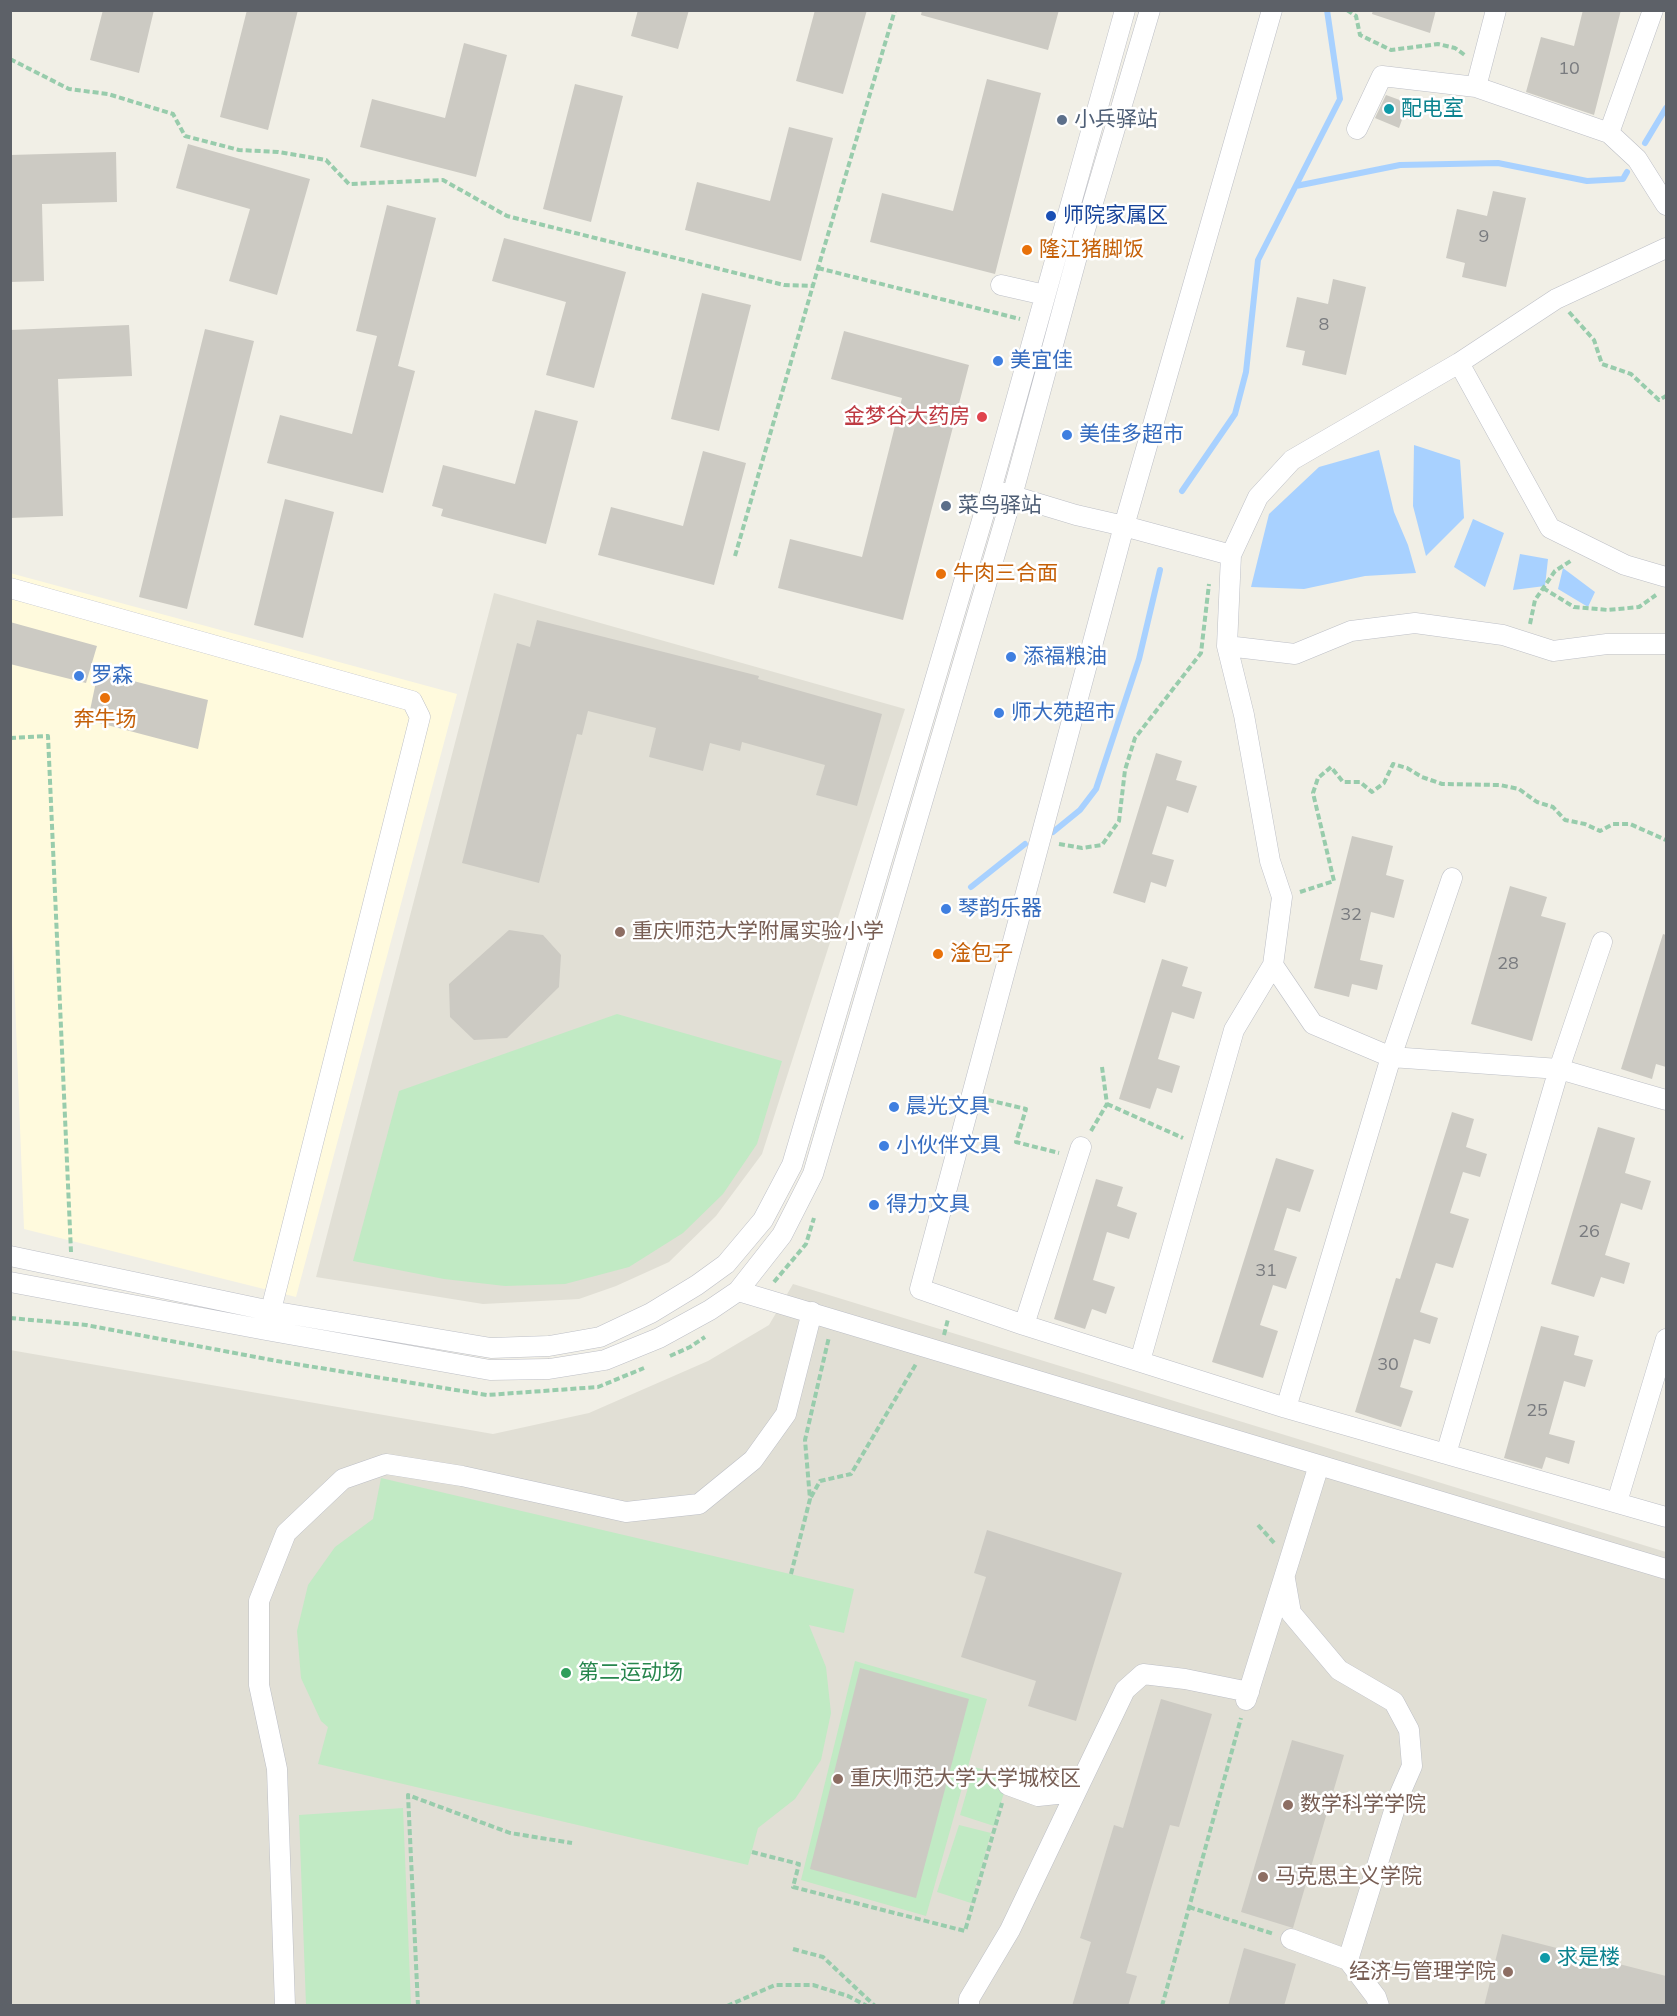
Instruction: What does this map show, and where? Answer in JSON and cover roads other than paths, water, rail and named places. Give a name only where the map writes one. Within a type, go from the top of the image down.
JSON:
[{"type":"street","points":[[10,1256],[271,1311],[491,1348],[549,1346],[600,1336],[651,1313],[726,1264],[763,1220],[792,1165],[991,490],[1125,10]]},
{"type":"street","points":[[10,1282],[490,1370],[549,1369],[605,1360],[659,1338],[738,1291],[782,1235],[813,1174],[1012,496],[1076,260],[1149,10]]},
{"type":"street","points":[[1272,10],[1124,526],[920,1290],[1286,1408],[1666,1517]]},
{"type":"street","points":[[1476,87],[1496,10]]},
{"type":"street","points":[[1609,133],[1653,10]]},
{"type":"street","points":[[1357,129],[1383,76],[1476,87],[1609,133],[1637,159],[1666,205]]},
{"type":"street","points":[[1140,1361],[1234,1030],[1273,965],[1282,897],[1270,861],[1244,715],[1227,645],[1231,555],[1258,497],[1292,460],[1459,363],[1556,299],[1666,248]]},
{"type":"street","points":[[1001,285],[1046,295]]},
{"type":"street","points":[[1459,363],[1550,528],[1665,584]]},
{"type":"street","points":[[991,490],[1076,515],[1231,555]]},
{"type":"street","points":[[10,588],[412,700],[420,717],[266,1330]]},
{"type":"street","points":[[1227,645],[1295,654],[1352,631],[1415,623],[1503,635],[1553,651],[1607,644],[1666,644]]},
{"type":"street","points":[[1286,1408],[1391,1057],[1452,878]]},
{"type":"street","points":[[1446,1454],[1559,1069],[1602,942]]},
{"type":"street","points":[[1273,965],[1313,1024],[1391,1057],[1559,1069],[1666,1101]]},
{"type":"street","points":[[1024,1325],[1079,1153]]},
{"type":"street","points":[[738,1291],[1666,1569]]},
{"type":"street","points":[[285,2006],[277,1769],[259,1685],[260,1601],[286,1533],[343,1479],[386,1464],[462,1476],[626,1512],[699,1504],[753,1460],[786,1414],[812,1312]]},
{"type":"street","points":[[1617,1502],[1666,1339]]},
{"type":"street","points":[[969,2006],[969,1999],[1010,1930],[1125,1690],[1143,1674],[1185,1679],[1248,1696],[1319,1465]]},
{"type":"street","points":[[1285,1579],[1291,1613],[1339,1670],[1394,1702],[1409,1730],[1412,1766],[1398,1798],[1348,1960]]},
{"type":"street","points":[[1008,1785],[1038,1796],[1076,1792]]},
{"type":"street","points":[[1291,1939],[1348,1960],[1376,1997],[1379,2006]]},
{"type":"water","points":[[1414,445],[1460,460],[1464,518],[1426,556],[1413,506]]},
{"type":"water","points":[[1379,450],[1394,512],[1408,545],[1416,573],[1365,576],[1304,589],[1251,587],[1269,514],[1319,467]]},
{"type":"water","points":[[1473,519],[1504,533],[1485,587],[1454,567]]},
{"type":"water","points":[[1520,554],[1548,559],[1545,586],[1513,590]]},
{"type":"water","points":[[1563,568],[1595,592],[1588,607],[1558,589]]},
{"type":"waterway","points":[[1182,491],[1235,414],[1246,372],[1258,260],[1340,99],[1327,10]]},
{"type":"waterway","points":[[1645,143],[1666,108]]},
{"type":"waterway","points":[[1296,186],[1400,165],[1498,163],[1587,181],[1623,179],[1627,172]]},
{"type":"waterway","points":[[1053,832],[1080,810],[1096,789],[1139,659],[1160,570]]},
{"type":"waterway","points":[[971,887],[1025,844]]},
{"type":"place","name":"配电室","points":[[1389,109]]},
{"type":"place","name":"小兵驿站","points":[[1062,120]]},
{"type":"place","name":"师院家属区","points":[[1051,216]]},
{"type":"place","name":"隆江猪脚饭","points":[[1027,250]]},
{"type":"place","name":"美宜佳","points":[[998,361]]},
{"type":"place","name":"金梦谷大药房","points":[[982,417]]},
{"type":"place","name":"美佳多超市","points":[[1067,435]]},
{"type":"place","name":"菜鸟驿站","points":[[946,506]]},
{"type":"place","name":"牛肉三合面","points":[[941,574]]},
{"type":"place","name":"添福粮油","points":[[1011,657]]},
{"type":"place","name":"罗森","points":[[79,676]]},
{"type":"place","name":"奔牛场","points":[[105,698]]},
{"type":"place","name":"师大苑超市","points":[[999,713]]},
{"type":"place","name":"琴韵乐器","points":[[946,909]]},
{"type":"place","name":"重庆师范大学附属实验小学","points":[[620,932]]},
{"type":"place","name":"淦包子","points":[[938,954]]},
{"type":"place","name":"晨光文具","points":[[894,1107]]},
{"type":"place","name":"小伙伴文具","points":[[884,1146]]},
{"type":"place","name":"得力文具","points":[[874,1205]]},
{"type":"place","name":"第二运动场","points":[[566,1673]]},
{"type":"place","name":"重庆师范大学大学城校区","points":[[838,1779]]},
{"type":"place","name":"数学科学学院","points":[[1288,1805]]},
{"type":"place","name":"马克思主义学院","points":[[1263,1877]]},
{"type":"place","name":"求是楼","points":[[1545,1958]]},
{"type":"place","name":"经济与管理学院","points":[[1508,1972]]}]
